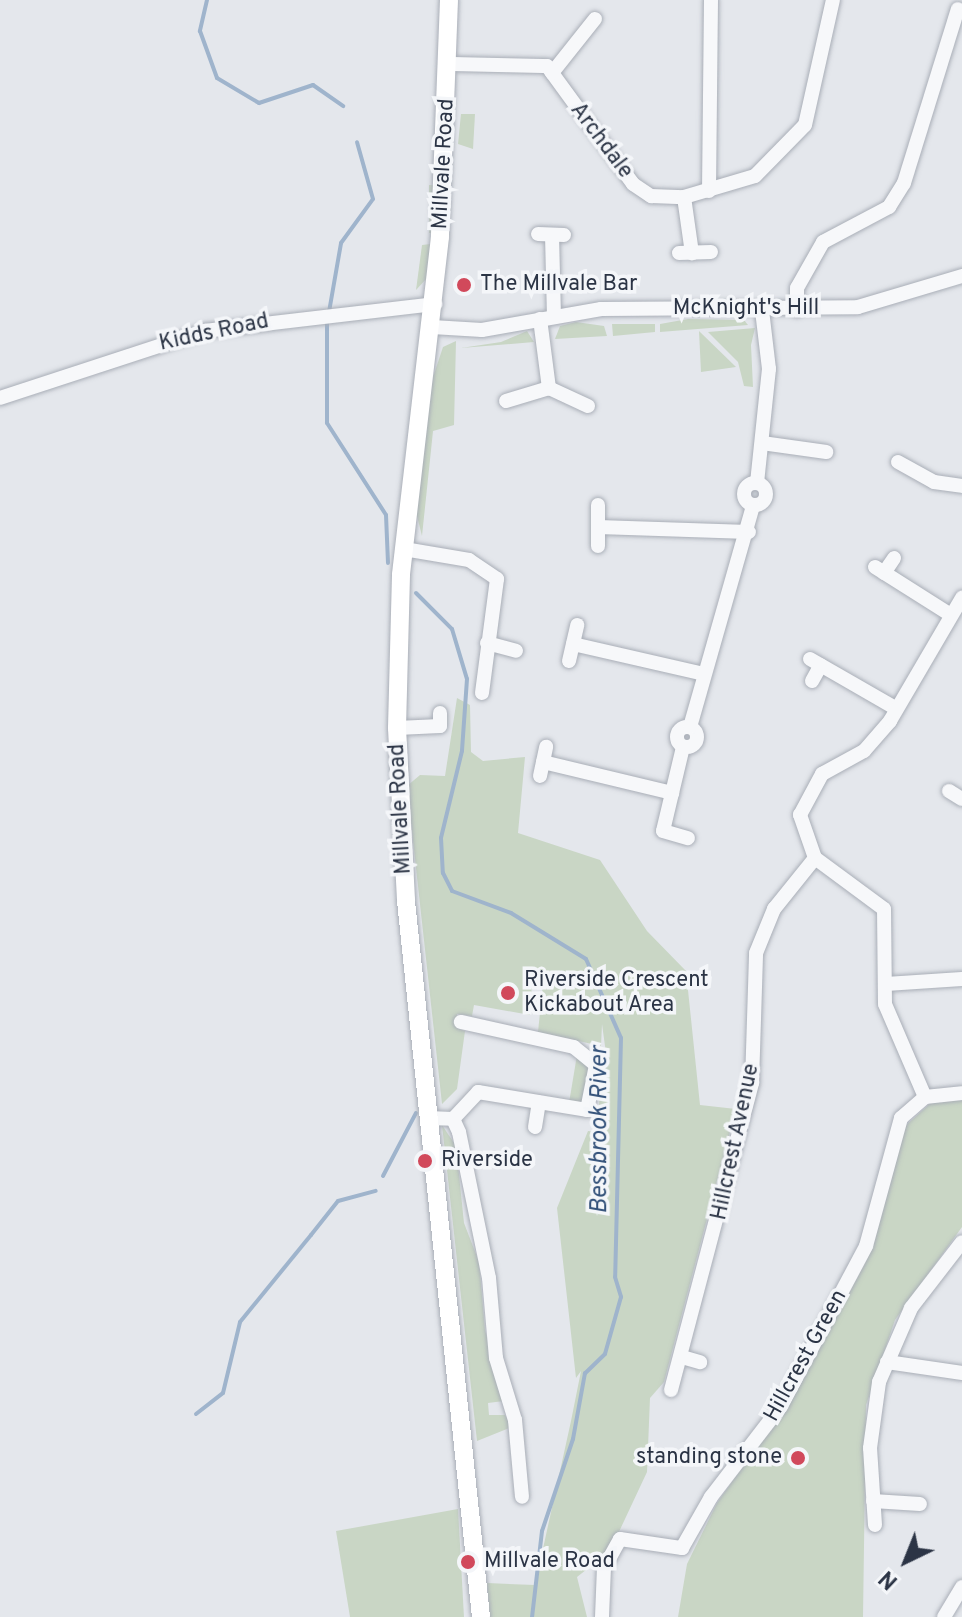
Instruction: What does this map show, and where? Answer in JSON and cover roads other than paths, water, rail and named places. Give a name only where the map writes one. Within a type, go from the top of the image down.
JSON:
[{"type":"main road","name":"Millvale Road","points":[[449,0],[435,304],[404,549],[397,728],[428,1118],[481,1617]]},
{"type":"street","points":[[709,191],[711,0]]},
{"type":"street","name":"Archdale","points":[[552,73],[633,184],[651,196],[684,197],[709,191],[755,176],[805,125],[833,0]]},
{"type":"street","points":[[797,310],[803,274],[823,242],[889,207],[904,183],[958,9]]},
{"type":"street","points":[[448,64],[535,63],[552,73],[592,37],[595,19]]},
{"type":"street","points":[[684,197],[685,253],[711,252]]},
{"type":"street","points":[[549,388],[547,318],[551,235]]},
{"type":"street","name":"McKnight's Hill","points":[[432,327],[482,330],[601,309],[797,310],[906,297],[962,276]]},
{"type":"street","name":"Kidds Road","points":[[0,398],[170,339],[354,310],[435,304]]},
{"type":"street","points":[[688,838],[663,831],[683,747],[677,736],[690,727],[700,673],[749,532],[753,506],[743,494],[757,483],[769,369],[762,310]]},
{"type":"street","points":[[506,401],[549,388],[588,406]]},
{"type":"street","points":[[762,443],[826,452]]},
{"type":"street","points":[[898,462],[934,482],[962,486]]},
{"type":"street","points":[[598,505],[598,546]]},
{"type":"street","points":[[598,527],[749,532]]},
{"type":"street","points":[[404,549],[469,560],[492,572],[498,593],[487,643],[482,693]]},
{"type":"street","points":[[894,558],[879,570],[951,615]]},
{"type":"street","points":[[962,598],[897,709],[873,743],[822,774],[803,799],[800,830],[815,858],[884,909],[889,1021],[925,1097],[962,1093]]},
{"type":"street","points":[[569,661],[577,625]]},
{"type":"street","points":[[487,643],[516,651]]},
{"type":"street","points":[[573,644],[700,673]]},
{"type":"street","points":[[812,681],[816,662],[897,709]]},
{"type":"street","points":[[397,728],[440,726],[440,713]]},
{"type":"street","points":[[543,762],[672,793]]},
{"type":"street","name":"Hillcrest Avenue","points":[[671,1390],[752,1083],[756,953],[774,909],[815,858]]},
{"type":"street","points":[[886,984],[962,979]]},
{"type":"street","points":[[461,1022],[590,1055],[596,1065],[587,1110],[472,1093],[453,1119],[489,1278],[496,1358],[515,1420],[522,1497]]},
{"type":"street","name":"Hillcrest Green","points":[[602,1617],[604,1568],[620,1539],[682,1548],[711,1497],[781,1406],[866,1246],[901,1118],[925,1097]]},
{"type":"street","points":[[535,1127],[539,1102]]},
{"type":"street","points":[[428,1118],[453,1119]]},
{"type":"street","points":[[875,1525],[872,1427],[887,1362],[911,1308],[962,1242]]},
{"type":"street","points":[[682,1357],[700,1362]]},
{"type":"street","points":[[887,1362],[962,1373]]},
{"type":"street","points":[[873,1501],[920,1504]]},
{"type":"street","points":[[944,1617],[962,1587]]},
{"type":"waterway","name":"Bessbrook River","points":[[207,0],[200,31],[217,78],[259,103],[313,85],[343,106]]},
{"type":"waterway","name":"Bessbrook River","points":[[329,312],[341,243],[373,199],[357,142]]},
{"type":"waterway","name":"Bessbrook River","points":[[327,320],[327,423],[386,515],[388,563]]},
{"type":"waterway","name":"Bessbrook River","points":[[416,593],[452,629],[467,679],[462,751],[441,838],[443,873],[452,891],[511,913],[586,959],[621,1038],[615,1277],[621,1297],[605,1354],[585,1373],[573,1439],[542,1531],[532,1617]]},
{"type":"waterway","points":[[383,1176],[416,1113]]},
{"type":"waterway","points":[[196,1414],[223,1393],[240,1322],[338,1201],[376,1191]]},
{"type":"place","name":"The Millvale Bar","points":[[464,285]]},
{"type":"place","name":"Riverside Crescent Kickabout Area","points":[[508,993]]},
{"type":"place","name":"Riverside","points":[[425,1161]]},
{"type":"place","name":"standing stone","points":[[798,1458]]},
{"type":"place","name":"Millvale Road","points":[[468,1562]]}]
